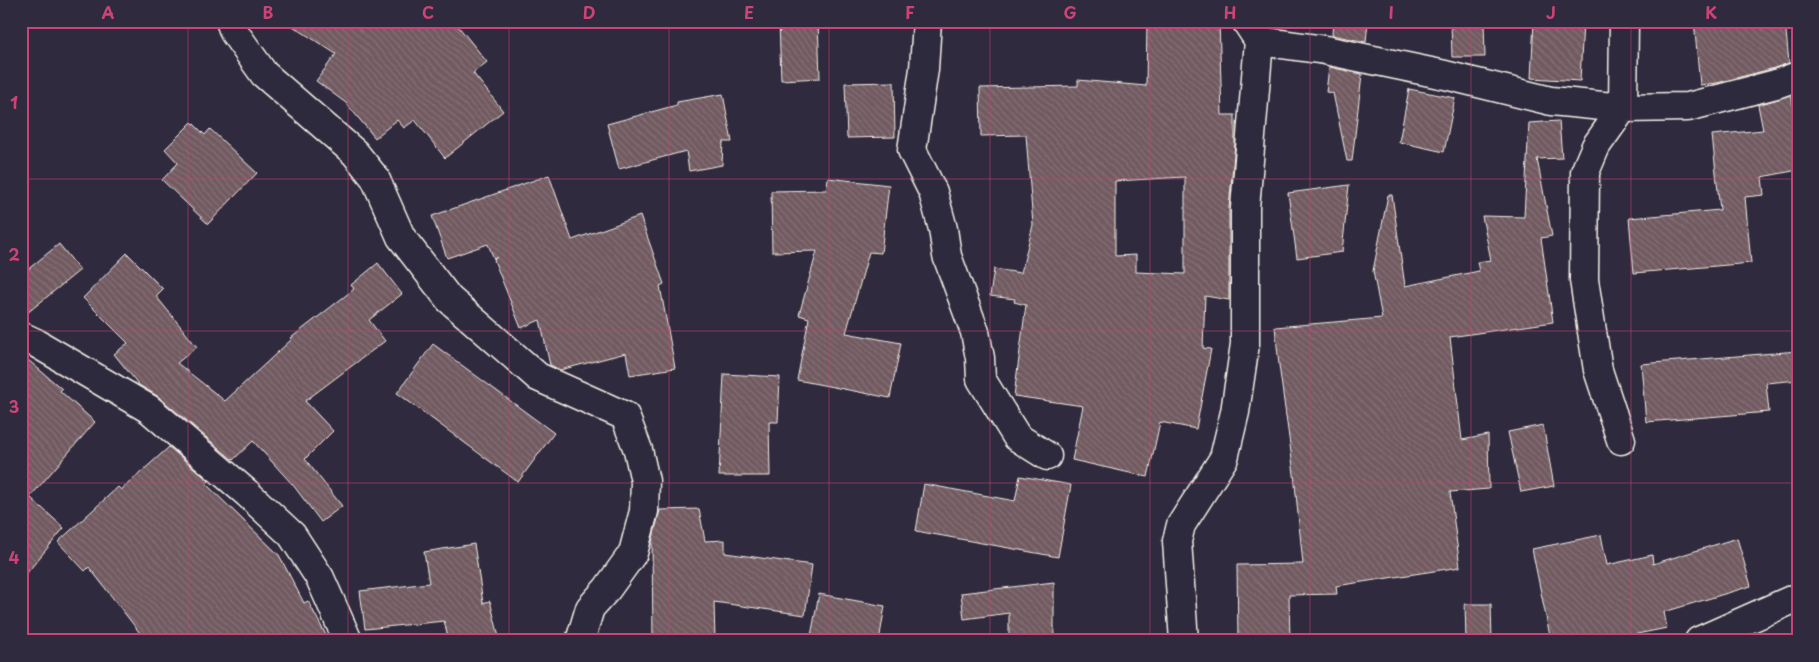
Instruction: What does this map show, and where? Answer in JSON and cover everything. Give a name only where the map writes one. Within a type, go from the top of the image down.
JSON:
[{"type":"street","points":[[230,21],[234,32],[264,74],[355,153],[375,178],[401,237],[449,299],[538,377],[626,416],[638,450],[645,481],[644,511],[633,553],[590,608],[580,641]]},
{"type":"street","points":[[927,21],[924,69],[912,150],[933,192],[943,229],[947,256],[975,332],[980,358],[980,379],[1017,437],[1047,456]]},
{"type":"street","points":[[1621,440],[1598,370],[1584,270],[1585,172],[1596,146],[1623,108],[1624,21]]},
{"type":"street","points":[[1184,641],[1177,541],[1181,525],[1224,458],[1235,412],[1245,344],[1246,208],[1252,31],[1325,50],[1445,75],[1551,101],[1623,108],[1688,107],[1776,84],[1798,76]]},
{"type":"street","points":[[21,336],[149,409],[248,494],[292,535],[320,578],[348,641]]},
{"type":"street","points":[[1699,641],[1798,597]]},
{"type":"building","points":[[285,21],[454,21],[487,62],[473,73],[503,111],[445,158],[415,120],[404,128],[397,120],[375,138],[346,103],[316,81],[336,54]]},
{"type":"building","points":[[779,21],[818,21],[820,78],[781,80]]},
{"type":"building","points":[[1147,21],[1219,21],[1222,115],[1235,115],[1235,143],[1229,208],[1229,300],[1205,296],[1203,348],[1211,349],[1196,429],[1160,422],[1148,477],[1072,460],[1083,406],[1014,396],[1026,305],[1014,302],[1015,299],[990,296],[994,269],[1021,273],[1033,225],[1026,135],[981,136],[980,88],[1078,86],[1078,80],[1146,86]],"holes":[[[1185,177],[1185,274],[1136,272],[1136,255],[1115,256],[1115,181]]]},
{"type":"building","points":[[1333,21],[1368,21],[1366,42],[1332,35]]},
{"type":"building","points":[[1451,21],[1484,21],[1485,57],[1452,57]]},
{"type":"building","points":[[1534,21],[1583,21],[1580,81],[1531,78]]},
{"type":"building","points":[[1694,21],[1785,21],[1789,63],[1717,83],[1700,85]]},
{"type":"building","points":[[1329,67],[1362,74],[1352,161],[1347,161],[1333,93],[1326,92]]},
{"type":"building","points":[[894,82],[895,137],[847,138],[845,83]]},
{"type":"building","points":[[1409,89],[1455,98],[1444,152],[1399,142]]},
{"type":"building","points":[[723,94],[732,142],[723,142],[722,165],[689,171],[686,151],[619,169],[607,124],[677,105],[677,102]]},
{"type":"building","points":[[1791,95],[1798,131],[1798,170],[1762,177],[1764,195],[1745,197],[1751,263],[1634,273],[1629,218],[1720,210],[1712,135],[1763,130],[1758,105]]},
{"type":"building","points":[[1559,121],[1562,158],[1537,159],[1552,236],[1541,238],[1553,322],[1450,337],[1462,440],[1488,435],[1489,489],[1450,492],[1460,567],[1336,586],[1337,594],[1289,595],[1290,641],[1238,641],[1237,565],[1303,564],[1294,474],[1275,327],[1382,318],[1373,271],[1388,195],[1392,195],[1405,286],[1479,271],[1477,262],[1491,260],[1482,216],[1524,217],[1529,123]]},
{"type":"building","points":[[192,122],[205,135],[210,129],[257,173],[208,224],[162,180],[178,163],[165,149]]},
{"type":"building","points":[[549,175],[572,240],[640,216],[664,284],[660,286],[675,368],[630,375],[626,353],[560,370],[550,365],[540,320],[521,328],[494,260],[497,257],[494,259],[488,244],[447,258],[432,216]]},
{"type":"building","points":[[828,178],[889,185],[881,253],[869,252],[846,333],[901,343],[890,398],[797,380],[809,318],[799,315],[817,251],[772,252],[771,191],[826,190]]},
{"type":"building","points":[[1349,185],[1342,252],[1297,258],[1288,193]]},
{"type":"building","points":[[59,244],[80,270],[21,318],[21,275]]},
{"type":"building","points":[[127,253],[163,289],[156,296],[197,347],[177,363],[225,401],[291,338],[354,289],[351,285],[378,263],[402,294],[369,320],[385,341],[305,401],[333,431],[305,459],[342,506],[321,522],[293,485],[253,441],[233,460],[159,397],[139,385],[114,354],[128,343],[83,298]]},
{"type":"building","points":[[433,344],[554,433],[518,482],[397,393]]},
{"type":"building","points":[[1798,351],[1798,380],[1766,383],[1769,412],[1646,422],[1641,364]]},
{"type":"building","points":[[21,354],[62,389],[60,391],[95,422],[30,497],[64,528],[21,580]]},
{"type":"building","points":[[724,374],[780,377],[778,422],[769,422],[770,476],[719,476]]},
{"type":"building","points":[[1543,425],[1554,486],[1521,492],[1508,432]]},
{"type":"building","points":[[169,447],[209,481],[206,484],[279,555],[304,603],[308,601],[329,641],[146,641],[89,567],[85,571],[58,542],[118,487],[121,490]]},
{"type":"building","points":[[1020,476],[1071,485],[1058,557],[916,531],[924,484],[1015,501]]},
{"type":"building","points":[[699,509],[705,541],[725,540],[725,553],[812,565],[805,615],[714,602],[715,641],[653,641],[652,542],[660,510]]},
{"type":"building","points":[[1601,535],[1607,565],[1652,555],[1653,564],[1737,538],[1751,586],[1664,612],[1667,628],[1622,637],[1622,641],[1551,641],[1532,549]]},
{"type":"building","points":[[474,544],[483,603],[490,601],[500,641],[449,641],[444,621],[365,629],[360,591],[429,583],[424,552]]},
{"type":"building","points":[[1054,582],[1054,641],[1009,641],[1009,613],[964,619],[961,593]]},
{"type":"building","points":[[819,594],[885,606],[879,641],[810,641]]},
{"type":"building","points":[[1465,604],[1491,604],[1492,641],[1466,641]]}]
